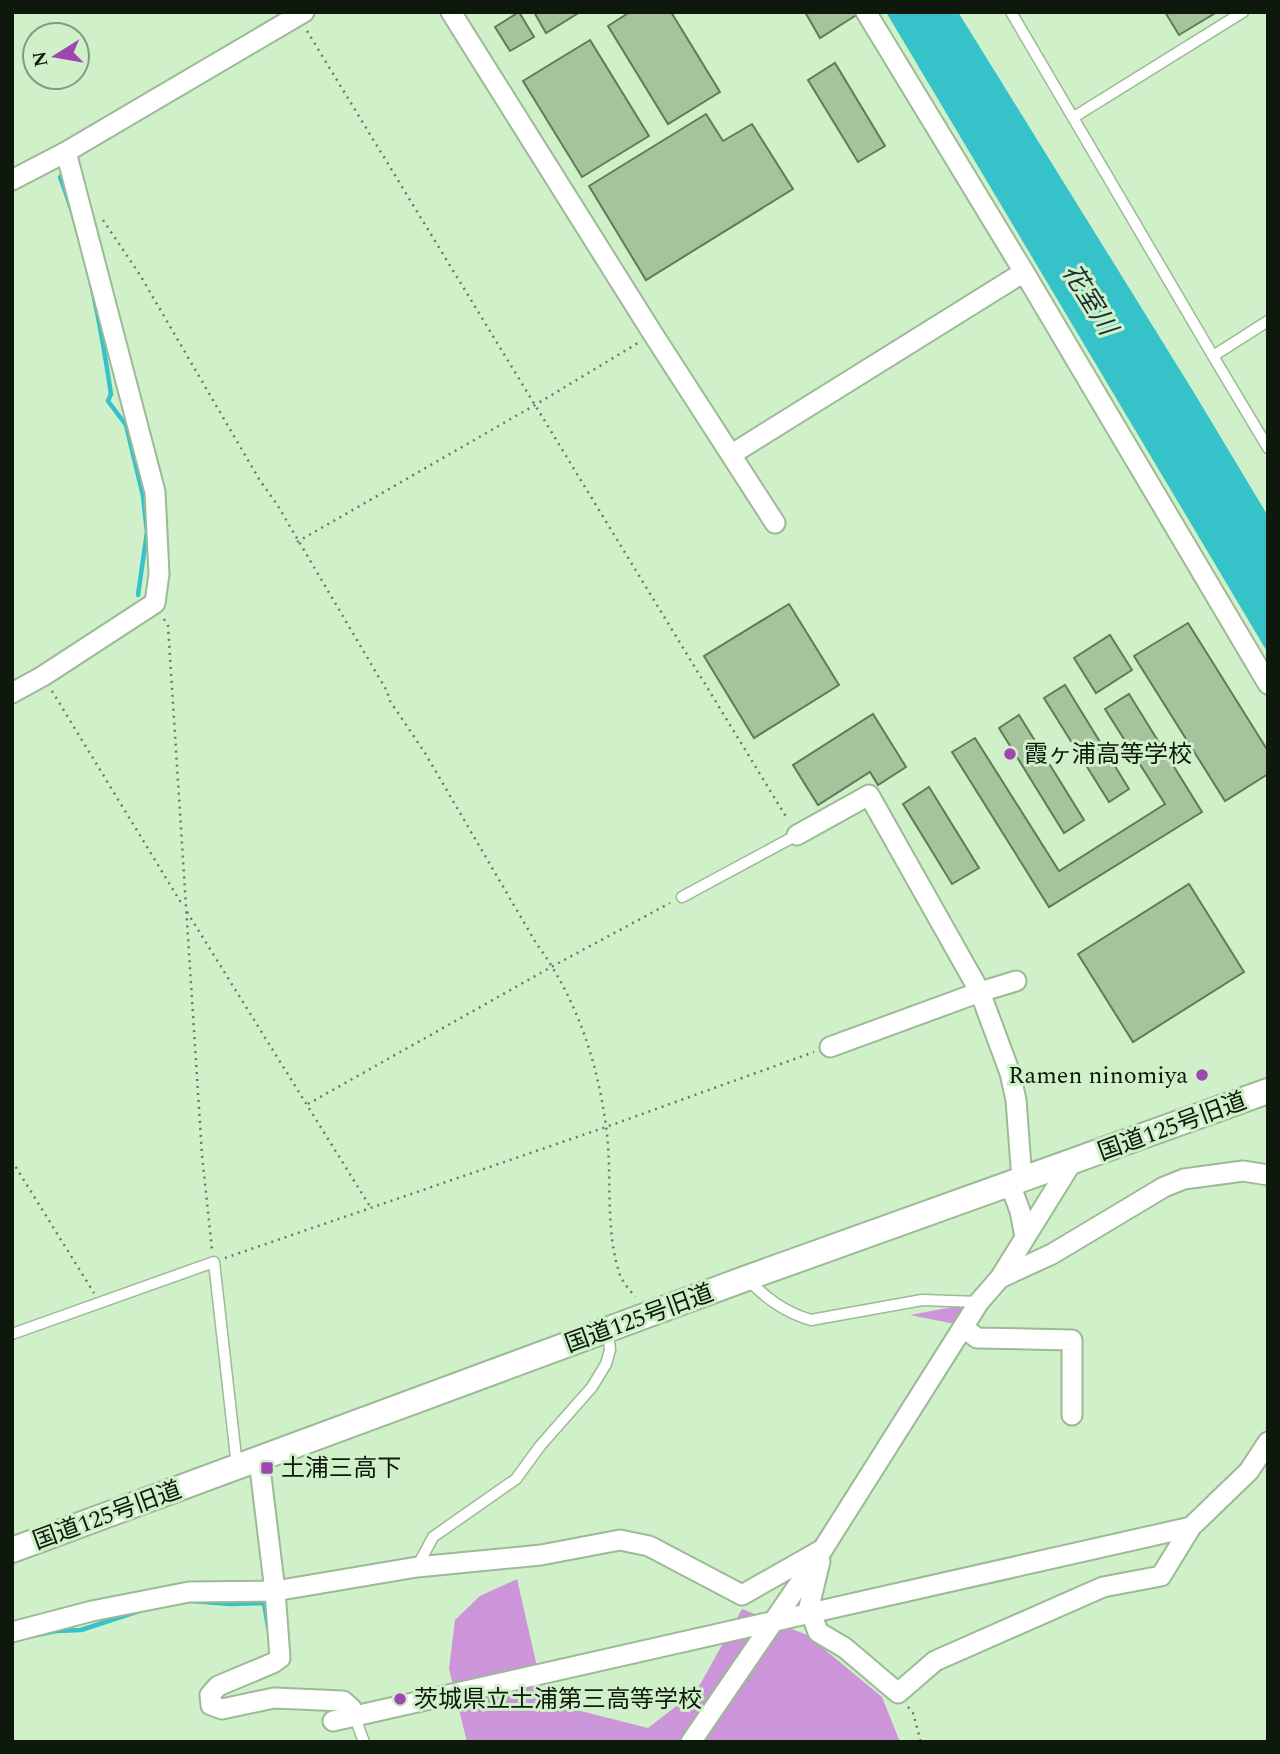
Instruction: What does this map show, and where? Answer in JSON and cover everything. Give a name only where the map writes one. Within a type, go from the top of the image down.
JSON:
[{"type":"street","points":[[451,12],[775,523]]},
{"type":"street","points":[[866,12],[1024,272],[1268,684]]},
{"type":"street","points":[[12,180],[66,152],[301,14]]},
{"type":"street","points":[[12,693],[43,676],[155,603],[159,574],[155,492],[66,152]]},
{"type":"street","points":[[732,454],[1024,272]]},
{"type":"street","points":[[797,835],[869,795],[980,992],[1010,1073],[1016,1100],[1016,1182],[1025,1237]]},
{"type":"street","points":[[830,1046],[980,992],[1016,982]]},
{"type":"street","name":"国道125号旧道","points":[[12,1550],[747,1278],[1268,1091]]},
{"type":"street","points":[[691,1742],[823,1549],[979,1302],[1000,1278],[1072,1162]]},
{"type":"street","points":[[1000,1278],[1052,1254],[1164,1187],[1184,1179],[1243,1171],[1268,1175]]},
{"type":"street","points":[[963,1327],[977,1338],[1072,1340],[1072,1415]]},
{"type":"street","points":[[823,1549],[809,1607],[818,1632],[845,1648],[898,1693],[936,1661],[1103,1587],[1161,1576],[1191,1527],[1249,1471],[1268,1442]]},
{"type":"street","points":[[248,1464],[275,1591],[280,1658],[218,1686],[210,1695],[211,1705],[222,1709],[274,1698],[343,1701],[352,1712]]},
{"type":"street","points":[[333,1721],[352,1712],[811,1613],[1191,1527]]},
{"type":"street","points":[[12,1632],[92,1611],[189,1592],[275,1591],[417,1567],[541,1555],[620,1540],[649,1546],[742,1595],[823,1549]]},
{"type":"lane","points":[[1011,12],[1268,448]]},
{"type":"lane","points":[[1074,117],[1243,12]]},
{"type":"lane","points":[[1213,356],[1268,321]]},
{"type":"lane","points":[[682,897],[797,835]]},
{"type":"lane","points":[[12,1334],[214,1262],[248,1464]]},
{"type":"lane","points":[[747,1278],[767,1299],[794,1315],[811,1320],[922,1300],[979,1302]]},
{"type":"lane","points":[[417,1567],[433,1537],[516,1479],[540,1446],[592,1387],[606,1364],[610,1350],[607,1330]]},
{"type":"lane","points":[[352,1712],[364,1742]]},
{"type":"path","points":[[301,14],[797,835]]},
{"type":"path","points":[[122,249],[258,479],[278,506],[536,943],[553,966],[583,1026],[606,1127],[613,1245],[621,1277],[647,1315]]},
{"type":"path","points":[[297,542],[536,405],[653,334]]},
{"type":"path","points":[[155,603],[168,626],[202,1155],[214,1262],[606,1127],[830,1046]]},
{"type":"path","points":[[43,676],[371,1208]]},
{"type":"path","points":[[307,1104],[682,897]]},
{"type":"path","points":[[12,1161],[99,1302]]},
{"type":"path","points":[[898,1693],[914,1713],[921,1742]]},
{"type":"shaded area","points":[[979,1302],[960,1325],[910,1315]]},
{"type":"shaded area","points":[[517,1579],[545,1702],[648,1728],[697,1690],[742,1609],[807,1635],[882,1697],[900,1742],[467,1742],[449,1669],[455,1620],[480,1596]]},
{"type":"water","name":"花室川","points":[[886,12],[958,12],[1268,516],[1268,653]]},
{"type":"building","points":[[519,12],[534,37],[510,51],[495,27]]},
{"type":"building","points":[[534,12],[580,12],[546,33]]},
{"type":"building","points":[[630,12],[671,12],[720,92],[668,124],[608,26]]},
{"type":"building","points":[[805,12],[857,12],[858,14],[820,38]]},
{"type":"building","points":[[1165,12],[1217,12],[1179,35]]},
{"type":"building","points":[[590,40],[649,136],[582,177],[523,81]]},
{"type":"building","points":[[835,63],[885,146],[858,162],[808,80]]},
{"type":"building","points":[[706,114],[723,141],[752,124],[793,189],[646,280],[589,186]]},
{"type":"building","points":[[789,604],[839,685],[754,738],[704,656]]},
{"type":"building","points":[[1188,623],[1268,751],[1268,774],[1225,801],[1134,656]]},
{"type":"building","points":[[1110,635],[1132,670],[1096,693],[1074,658]]},
{"type":"building","points":[[1065,685],[1129,789],[1109,802],[1044,698]]},
{"type":"building","points":[[1129,694],[1202,812],[1049,907],[952,752],[975,738],[1059,871],[1165,804],[1105,709]]},
{"type":"building","points":[[873,714],[906,767],[878,785],[870,772],[818,805],[793,765]]},
{"type":"building","points":[[1019,715],[1084,820],[1064,833],[999,728]]},
{"type":"building","points":[[929,787],[979,868],[952,884],[903,804]]},
{"type":"building","points":[[1189,884],[1244,972],[1133,1042],[1078,954]]},
{"type":"waterway","points":[[60,177],[91,284],[111,394],[108,401],[126,425],[143,496],[147,532],[138,595]]},
{"type":"waterway","points":[[192,1601],[264,1603],[268,1627]]},
{"type":"waterway","points":[[32,1636],[81,1630],[142,1610]]},
{"type":"place","name":"霞ヶ浦高等学校","points":[[1010,754]]},
{"type":"place","name":"Ramen ninomiya","points":[[1202,1075]]},
{"type":"place","name":"土浦三高下","points":[[267,1468]]},
{"type":"place","name":"茨城県立土浦第三高等学校","points":[[400,1699]]}]
